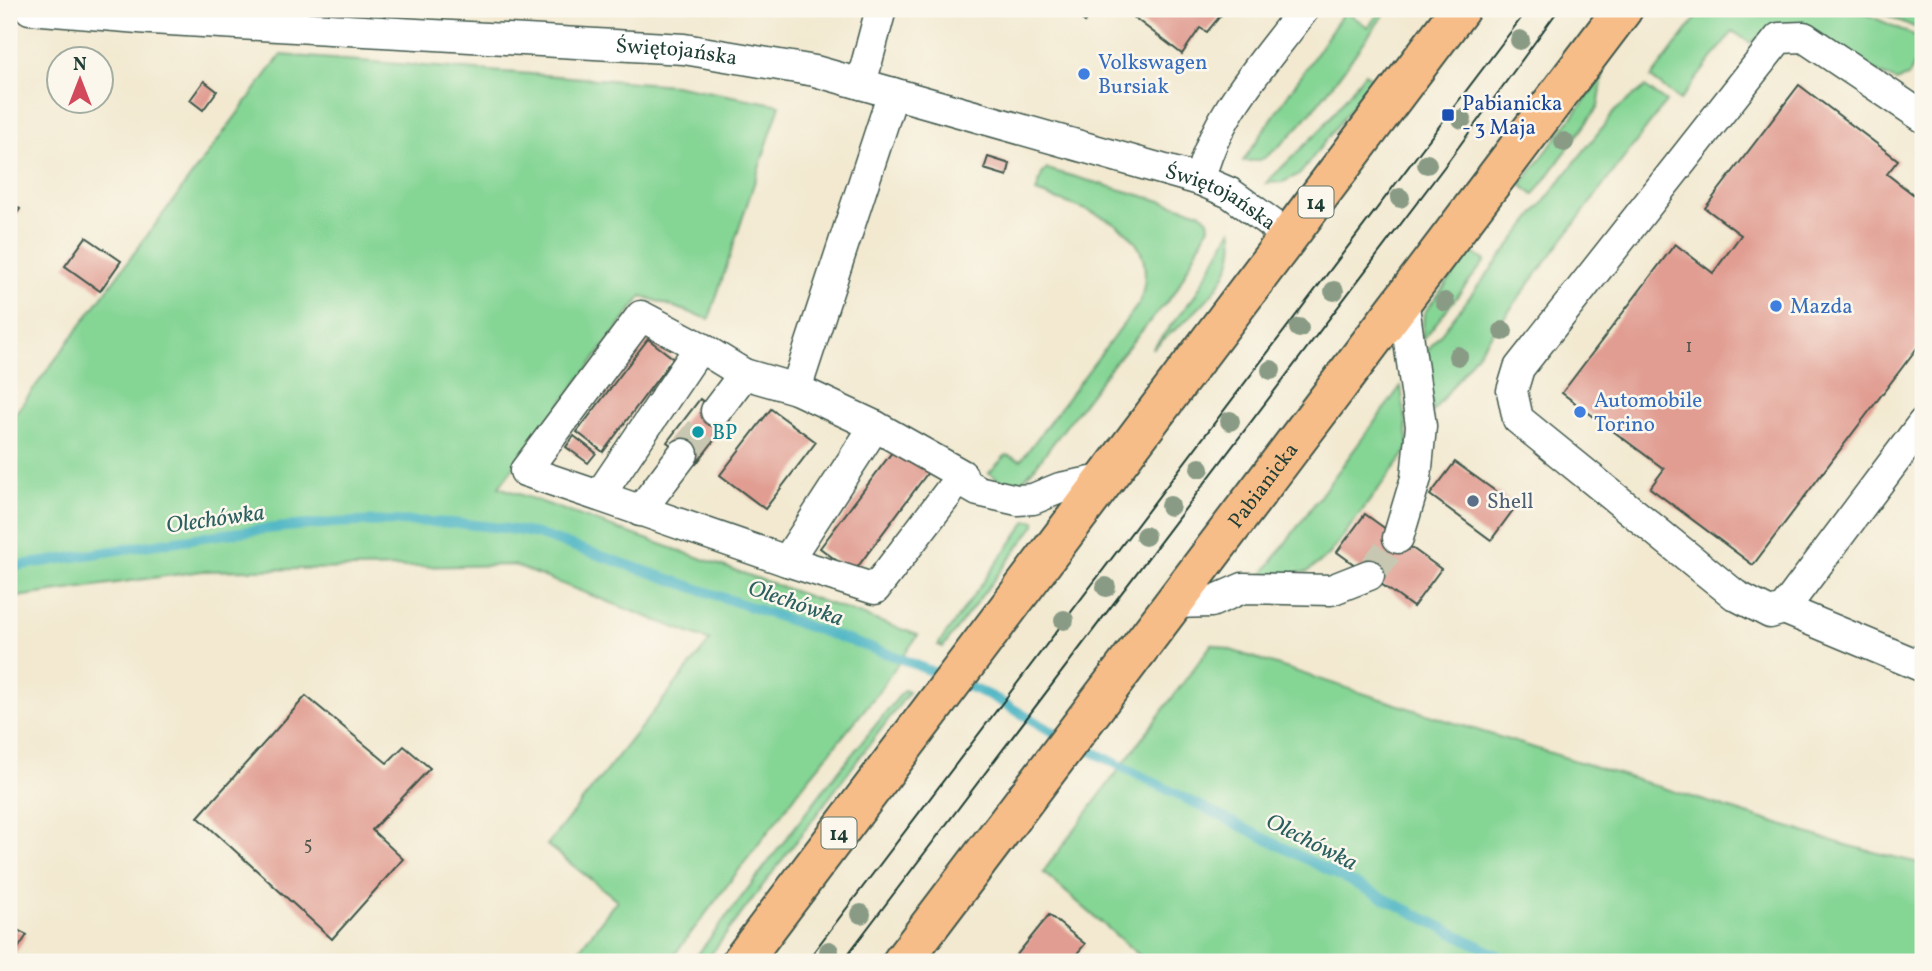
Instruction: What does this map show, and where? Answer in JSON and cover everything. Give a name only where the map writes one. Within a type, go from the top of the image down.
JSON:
[{"type":"main road","name":"14","points":[[741,962],[1460,9]]},
{"type":"main road","name":"Pabianicka","points":[[902,962],[1623,9]]},
{"type":"street","name":"Świętojańska","points":[[30,9],[151,19],[684,49],[763,60],[861,84],[1200,180],[1230,193],[1290,237]]},
{"type":"street","points":[[861,84],[881,9]]},
{"type":"street","points":[[1200,180],[1207,150],[1226,116],[1304,9]]},
{"type":"street","points":[[1919,103],[1804,37],[1779,38],[1514,378],[1513,406],[1518,419],[1735,595],[1770,612],[1784,609],[1923,667]]},
{"type":"street","points":[[796,389],[893,93]]},
{"type":"street","points":[[1398,538],[1416,478],[1421,426],[1403,299]]},
{"type":"street","points":[[641,316],[744,374],[796,389],[875,426],[962,475],[875,589],[525,471],[641,316]]},
{"type":"street","points":[[599,496],[700,347]]},
{"type":"street","points":[[716,411],[744,374]]},
{"type":"street","points":[[1784,609],[1923,423]]},
{"type":"street","points":[[787,561],[875,426]]},
{"type":"street","points":[[640,511],[683,454]]},
{"type":"street","points":[[959,480],[978,491],[1017,500],[1033,499],[1060,488],[1107,479]]},
{"type":"street","points":[[1174,603],[1210,601],[1243,588],[1331,590],[1369,575]]},
{"type":"green space","points":[[1382,9],[1386,12],[1295,130],[1264,158],[1243,161],[1345,11],[1368,27]]},
{"type":"green space","points":[[1703,9],[1854,9],[1923,39],[1923,48],[1908,77],[1896,81],[1779,25],[1750,43],[1733,31],[1680,100],[1651,78]]},
{"type":"green space","points":[[1873,9],[1901,9],[1923,18],[1923,31]]},
{"type":"green space","points":[[281,55],[674,85],[780,105],[709,319],[642,296],[499,487],[918,635],[873,699],[808,779],[669,962],[570,962],[617,900],[547,845],[710,641],[513,565],[202,571],[9,598],[9,422]]},
{"type":"green space","points":[[1365,73],[1373,79],[1300,174],[1283,182],[1266,183],[1322,128]]},
{"type":"green space","points":[[1603,76],[1598,107],[1534,195],[1521,185]]},
{"type":"green space","points":[[1645,87],[1666,102],[1433,412],[1424,355],[1616,110]]},
{"type":"green space","points":[[1047,169],[1200,212],[1208,220],[1209,226],[1176,291],[1111,367],[1034,468],[1020,483],[1004,483],[989,473],[1006,455],[1021,460],[1140,302],[1145,276],[1142,255],[1133,239],[1118,226],[1079,207],[1036,192],[1042,174]]},
{"type":"green space","points":[[1232,229],[1233,247],[1229,265],[1221,281],[1181,325],[1152,349],[1194,297]]},
{"type":"green space","points":[[1471,251],[1485,261],[1422,341],[1424,313]]},
{"type":"green space","points":[[1401,386],[1409,447],[1404,455],[1328,556],[1307,572],[1262,575]]},
{"type":"green space","points":[[1027,521],[1035,521],[1035,525],[943,647],[938,645]]},
{"type":"green space","points":[[1212,644],[1849,846],[1923,864],[1923,962],[1147,962],[1043,872]]},
{"type":"green space","points":[[904,690],[909,692],[705,962],[692,962],[824,789]]},
{"type":"building","points":[[1069,9],[1096,9],[1085,22]]},
{"type":"building","points":[[1123,9],[1226,9],[1207,32],[1200,28],[1182,54]]},
{"type":"building","points":[[204,81],[217,91],[203,110],[190,100]]},
{"type":"building","name":"Mazda","points":[[1799,85],[1898,160],[1887,174],[1923,202],[1923,340],[1753,565],[1650,488],[1664,469],[1562,393],[1675,244],[1713,273],[1741,235],[1705,208]]},
{"type":"building","points":[[988,157],[1010,164],[1007,176],[984,169]]},
{"type":"building","points":[[9,201],[20,209],[9,225]]},
{"type":"building","points":[[86,237],[121,261],[100,291],[65,266]]},
{"type":"building","points":[[648,339],[673,358],[603,452],[577,432]]},
{"type":"building","name":"BP","points":[[700,399],[729,421],[696,464],[667,442]]},
{"type":"building","points":[[771,409],[816,442],[765,509],[720,475]]},
{"type":"building","points":[[574,436],[596,453],[588,463],[566,447]]},
{"type":"building","points":[[896,447],[929,471],[853,573],[820,548]]},
{"type":"building","name":"Shell","points":[[1455,462],[1516,506],[1491,540],[1430,495]]},
{"type":"building","points":[[1365,514],[1441,569],[1413,607],[1337,552]]},
{"type":"building","points":[[306,696],[387,763],[404,746],[430,768],[372,830],[403,859],[332,939],[198,817]]},
{"type":"building","points":[[1049,915],[1085,944],[1070,962],[1011,962]]},
{"type":"building","points":[[9,926],[27,935],[9,962]]},
{"type":"waterway","name":"Olechówka","points":[[9,567],[272,528],[405,521],[471,525],[537,534],[897,657],[945,677]]},
{"type":"waterway","name":"Olechówka","points":[[962,684],[991,696],[1063,738]]},
{"type":"waterway","name":"Olechówka","points":[[1077,744],[1511,962]]},
{"type":"tunnel","points":[[683,454],[716,411]]},
{"type":"tunnel","points":[[1369,575],[1398,538]]},
{"type":"tram line","points":[[806,962],[1528,9]]},
{"type":"tram line","points":[[842,962],[1444,167],[1559,9]]},
{"type":"place","name":"Volkswagen Bursiak","points":[[1084,74]]},
{"type":"place","name":"Pabianicka - 3 Maja","points":[[1448,115]]},
{"type":"place","name":"Mazda","points":[[1776,306]]},
{"type":"place","name":"Automobile Torino","points":[[1580,412]]},
{"type":"place","name":"BP","points":[[698,432]]},
{"type":"place","name":"Shell","points":[[1473,501]]}]
